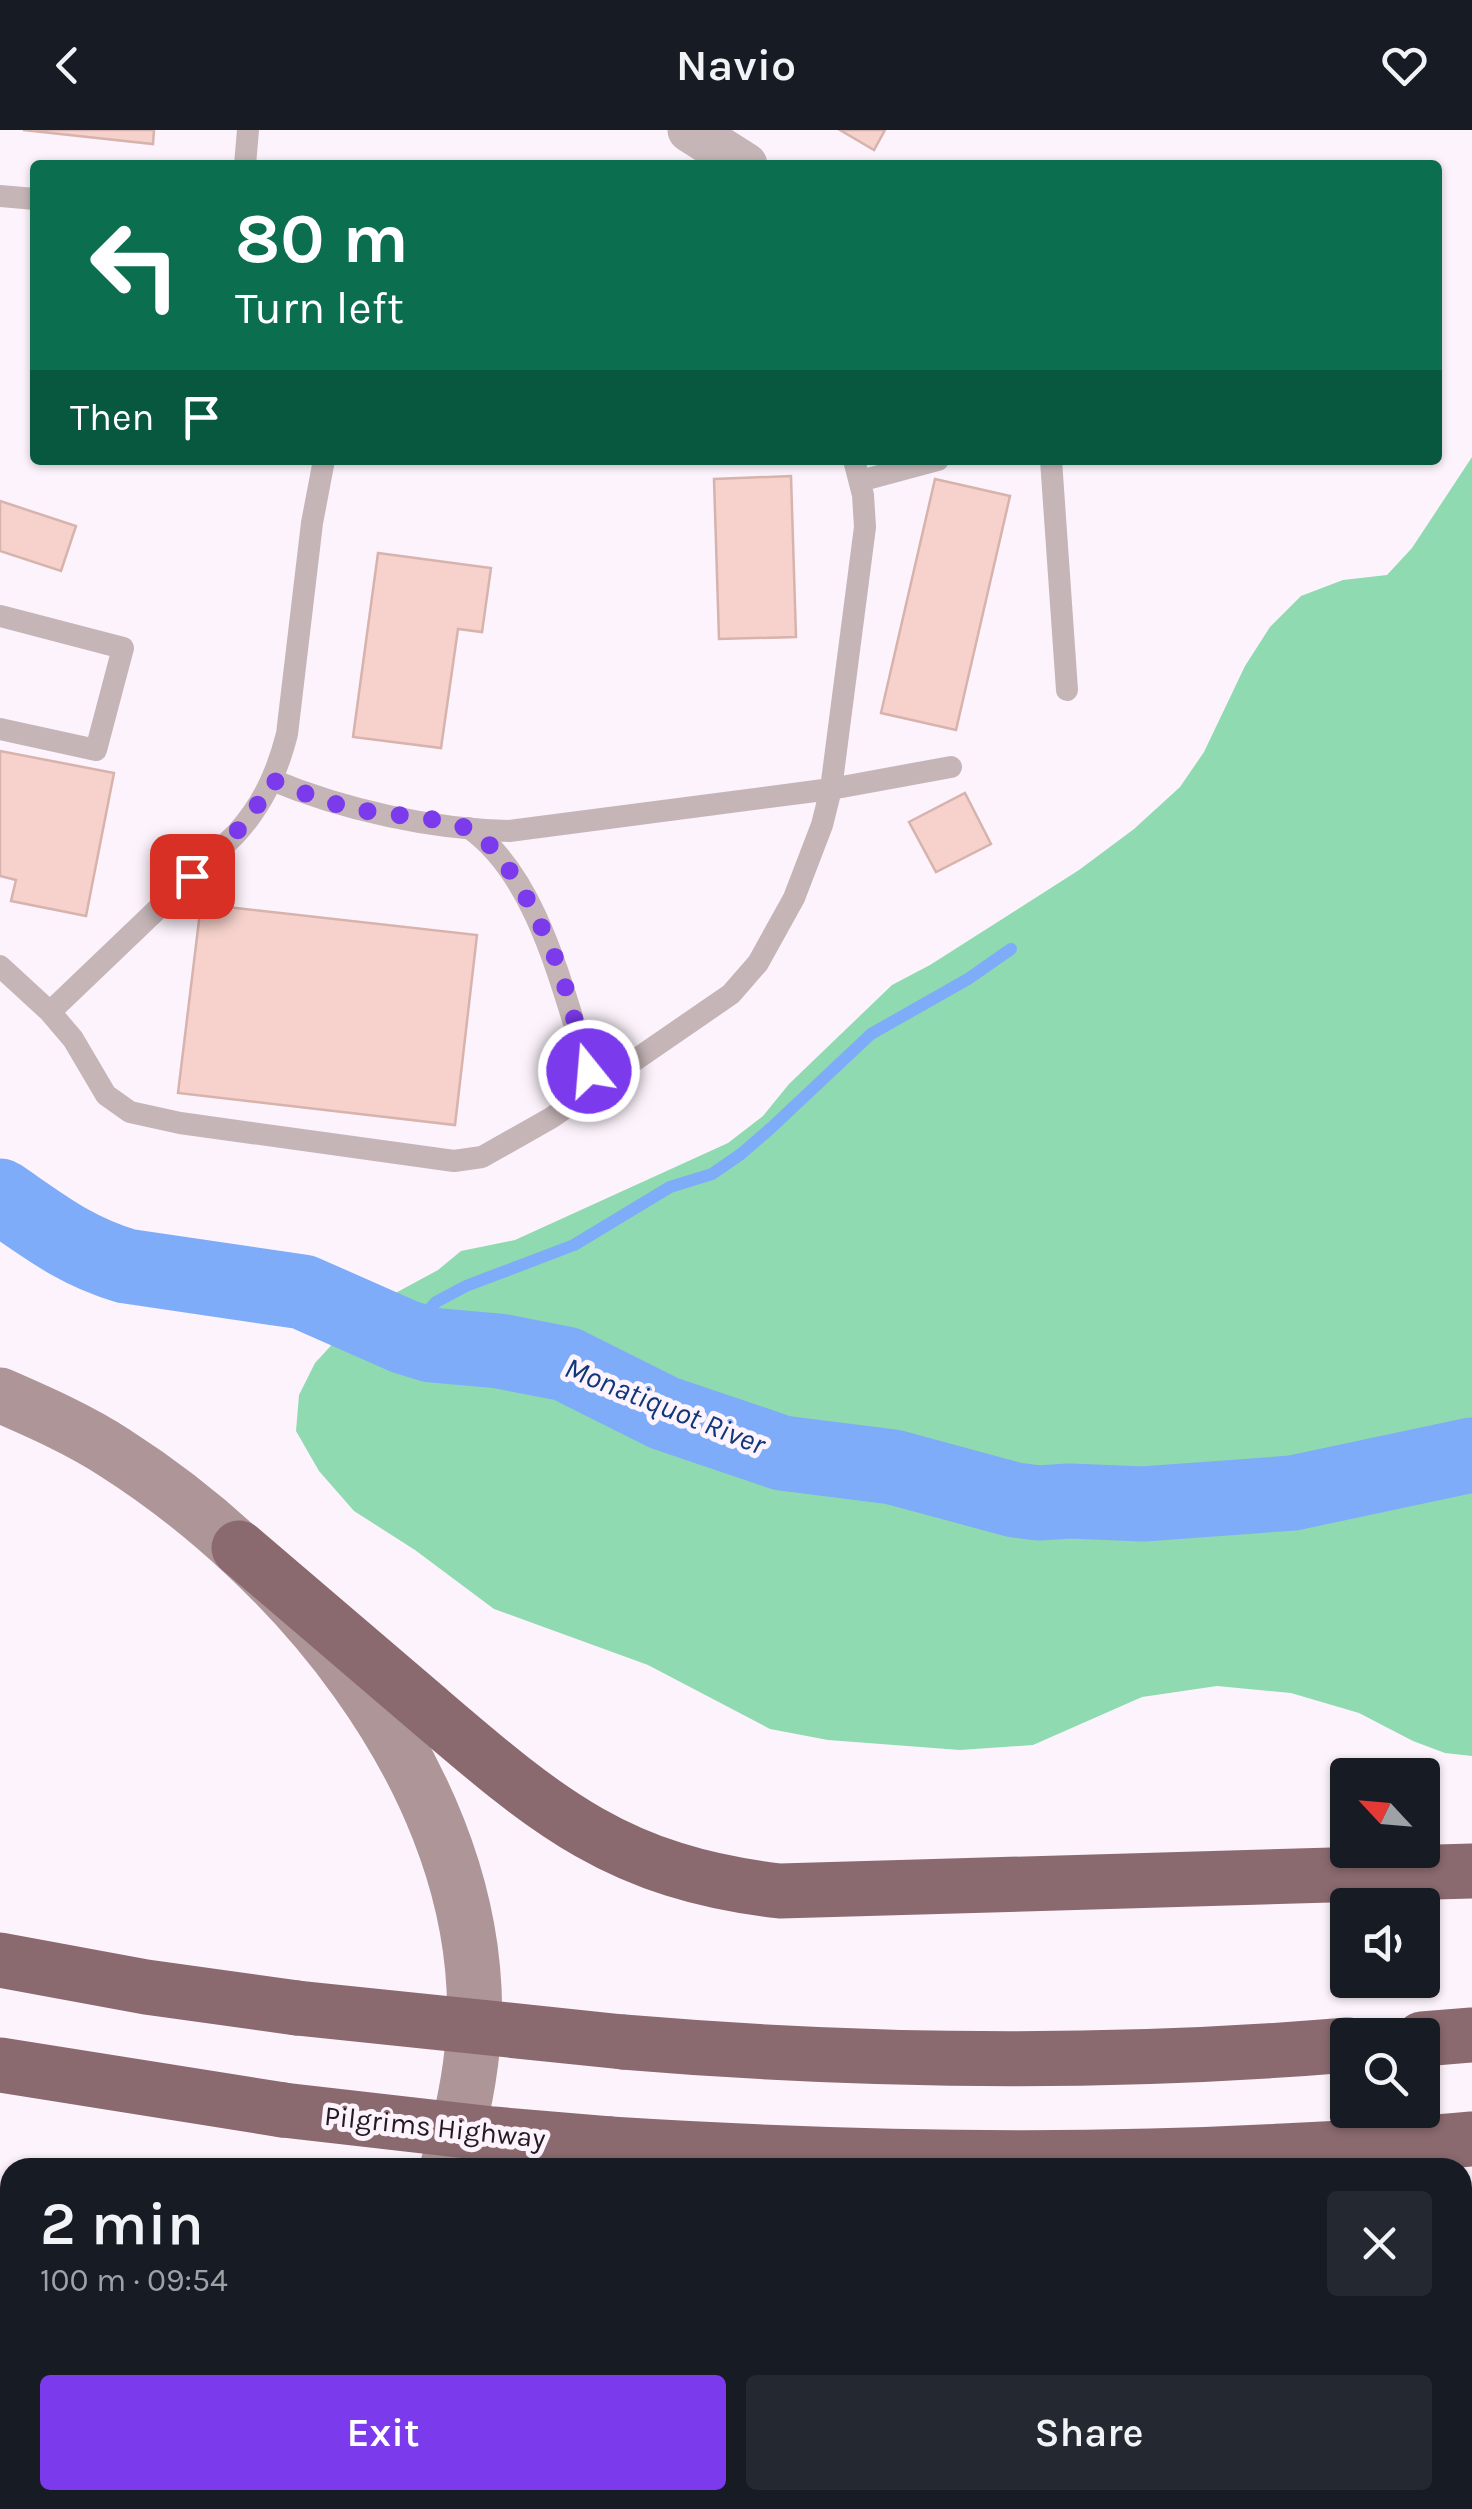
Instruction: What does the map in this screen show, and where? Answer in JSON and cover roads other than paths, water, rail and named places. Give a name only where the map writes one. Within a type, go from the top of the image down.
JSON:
[{"type":"highway","points":[[240,1548],[536,1800],[593,1836],[685,1875],[780,1891],[1472,1871]]},
{"type":"highway","points":[[0,1960],[128,1984],[298,2008],[623,2042],[740,2050],[970,2056],[1199,2054],[1330,2046]]},
{"type":"highway","points":[[1440,2038],[1472,2035]]},
{"type":"highway","name":"Pilgrims Highway","points":[[0,2065],[283,2110],[476,2132],[610,2144],[844,2156],[1072,2158],[1228,2154],[1472,2138]]},
{"type":"main road","points":[[0,1370],[240,1548],[280,1587],[348,1670],[406,1764],[446,1852],[470,1944],[474,1991],[468,2084],[450,2158]]},
{"type":"main road","points":[[0,1395],[112,1451]]},
{"type":"street","points":[[690,130],[736,160]]},
{"type":"lane","points":[[245,160],[248,130]]},
{"type":"lane","points":[[0,196],[30,199]]},
{"type":"lane","points":[[50,1012],[236,834],[262,802],[286,734],[312,523],[323,465]]},
{"type":"lane","points":[[0,966],[50,1012],[73,1039],[106,1095],[130,1112],[180,1123],[434,1158],[482,1157],[551,1118],[712,1010],[758,963],[810,862],[830,789],[865,527],[857,470],[898,465]]},
{"type":"lane","points":[[1052,465],[1067,690]]},
{"type":"lane","points":[[0,616],[123,648],[96,750],[0,730]]},
{"type":"lane","points":[[272,780],[344,806],[468,828],[509,831],[830,789],[951,768]]},
{"type":"lane","points":[[468,828],[507,867],[556,959],[589,1071],[600,1086]]},
{"type":"waterway","points":[[405,1337],[436,1302],[466,1286],[574,1245],[670,1187],[712,1174],[771,1128],[871,1034],[968,979],[1011,949]]},
{"type":"waterway","name":"Monatiquot River","points":[[0,1196],[75,1245],[126,1266],[303,1292],[431,1345],[499,1351],[566,1364],[664,1413],[782,1453],[893,1467],[1015,1500],[1143,1504],[1293,1493],[1472,1455]]}]
